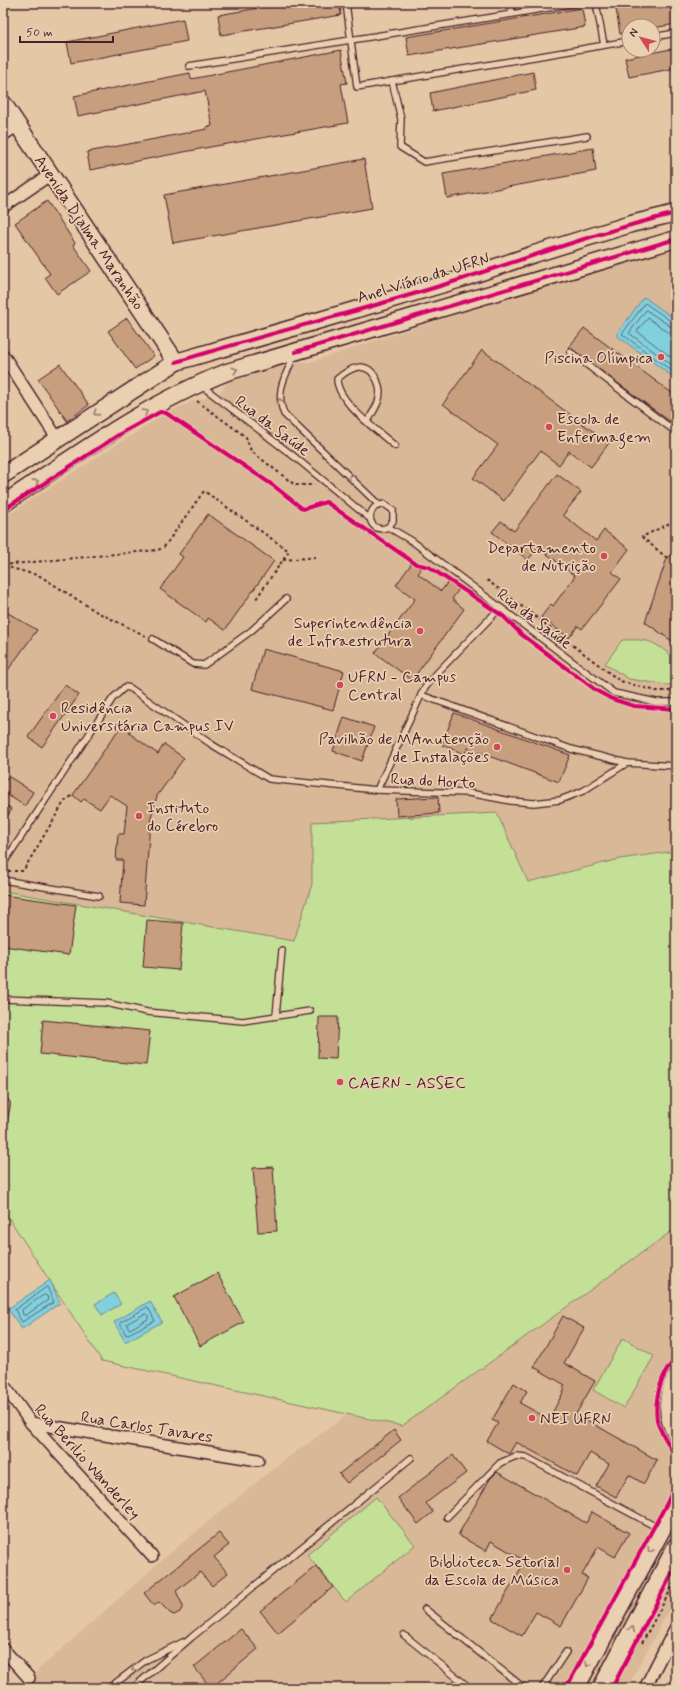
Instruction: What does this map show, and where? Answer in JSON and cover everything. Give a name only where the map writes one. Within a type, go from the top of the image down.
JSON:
[{"type":"main road","name":"Avenida Djalma Maranhão","points":[[3,103],[176,362]]},
{"type":"main road","name":"Anel Viário da UFRN","points":[[3,474],[176,362],[461,279],[531,255],[631,224],[676,213]]},
{"type":"main road","points":[[3,504],[148,411],[198,383],[227,372],[676,239]]},
{"type":"main road","points":[[676,1377],[669,1394],[668,1412],[676,1434]]},
{"type":"main road","points":[[576,1688],[676,1504]]},
{"type":"main road","points":[[601,1688],[676,1546]]},
{"type":"street","points":[[3,135],[18,125]]},
{"type":"street","points":[[3,207],[51,174]]},
{"type":"street","points":[[3,355],[57,438]]},
{"type":"street","name":"Rua Berilio Wanderley","points":[[3,1384],[31,1423],[152,1556]]},
{"type":"street","name":"Rua Carlos Tavares","points":[[31,1423],[258,1460]]},
{"type":"street","points":[[645,1688],[676,1627]]},
{"type":"street","points":[[3,1649],[29,1678]]},
{"type":"lane","points":[[346,3],[358,87],[621,42]]},
{"type":"lane","points":[[511,3],[512,14]]},
{"type":"lane","points":[[189,66],[577,3]]},
{"type":"lane","points":[[596,3],[604,45]]},
{"type":"lane","points":[[661,36],[676,33]]},
{"type":"lane","points":[[392,81],[401,119],[400,147],[424,162],[586,136]]},
{"type":"lane","name":"Rua da Saúde","points":[[295,352],[279,393],[284,414],[379,505],[384,504],[393,510],[393,522],[388,528]]},
{"type":"lane","points":[[570,352],[676,432]]},
{"type":"lane","points":[[368,421],[378,401],[380,386],[372,371],[364,366],[348,370],[338,379],[337,386],[347,402],[395,446]]},
{"type":"lane","name":"Rua da Saúde","points":[[198,383],[302,462],[370,518],[375,527],[380,529],[388,528],[412,541],[614,693],[656,702],[676,702]]},
{"type":"lane","points":[[370,518],[372,510],[379,505]]},
{"type":"lane","points":[[153,639],[193,664],[204,665],[251,631],[286,599]]},
{"type":"lane","name":"Rua do Horto","points":[[500,608],[440,669],[421,695],[377,790],[469,792],[512,802],[547,802],[560,800],[583,791],[628,763]]},
{"type":"lane","points":[[3,864],[113,698],[125,687],[130,688],[211,744],[270,779],[377,790]]},
{"type":"lane","points":[[421,695],[571,749],[628,763],[676,766]]},
{"type":"lane","points":[[3,817],[7,810]]},
{"type":"lane","points":[[3,880],[99,896]]},
{"type":"lane","points":[[276,1016],[282,950]]},
{"type":"lane","points":[[3,999],[106,1003],[147,1012],[243,1021],[310,1011]]},
{"type":"lane","points":[[3,1099],[7,1104],[3,1126]]},
{"type":"lane","points":[[447,1517],[500,1463],[516,1456],[526,1457],[662,1530]]},
{"type":"lane","points":[[133,1688],[192,1637],[411,1458]]},
{"type":"lane","points":[[425,1609],[524,1688]]},
{"type":"lane","points":[[404,1635],[470,1688]]},
{"type":"lane","points":[[109,1688],[146,1660],[192,1637]]},
{"type":"lane","points":[[542,1688],[566,1652]]},
{"type":"lane","points":[[146,1660],[153,1671]]},
{"type":"path","points":[[192,400],[208,408],[246,438],[251,451],[295,484],[316,485]]},
{"type":"path","points":[[153,639],[97,612],[40,576],[3,565],[158,550],[164,547],[204,491],[289,551],[256,598]]},
{"type":"path","points":[[667,558],[642,537],[676,520]]},
{"type":"path","points":[[283,560],[317,556]]},
{"type":"path","points":[[487,580],[620,681],[656,691],[676,691]]},
{"type":"path","points":[[3,871],[23,871],[64,802],[73,795]]},
{"type":"path","points":[[640,1648],[676,1580]]},
{"type":"path","points":[[638,1639],[645,1625]]},
{"type":"shaded area","name":"UFRN - Campus Central","points":[[676,248],[676,851],[620,859],[294,941],[3,891],[3,518],[166,413],[192,402],[219,394],[228,381],[275,367],[314,361],[553,282]]},
{"type":"shaded area","points":[[676,1228],[676,1596],[627,1688],[18,1688],[170,1553],[279,1464],[347,1415],[402,1426]]},
{"type":"green space","points":[[622,640],[640,640],[651,642],[662,648],[676,659],[676,684],[667,685],[629,679],[605,664]]},
{"type":"green space","name":"CAERN - ASSEC","points":[[497,813],[528,882],[620,859],[676,851],[676,1228],[402,1426],[102,1361],[3,1209],[3,891],[294,941],[312,884],[312,822]]},
{"type":"green space","points":[[623,1338],[654,1356],[624,1408],[593,1390]]},
{"type":"green space","points":[[376,1497],[415,1545],[346,1602],[307,1555]]},
{"type":"water","name":"Piscina Olímpica","points":[[644,297],[676,320],[676,379],[616,335]]},
{"type":"water","points":[[50,1280],[60,1303],[22,1329],[8,1309]]},
{"type":"water","points":[[114,1293],[121,1304],[102,1315],[95,1304]]},
{"type":"water","points":[[150,1301],[162,1322],[125,1342],[114,1322]]},
{"type":"building","points":[[288,3],[340,3],[341,15],[221,35],[218,15]]},
{"type":"building","points":[[615,3],[676,3],[676,24],[661,27],[661,18],[621,18],[620,34]]},
{"type":"building","points":[[582,8],[585,27],[409,56],[406,37]]},
{"type":"building","points":[[183,19],[187,41],[71,63],[67,42]]},
{"type":"building","points":[[676,48],[676,68],[629,77],[625,58],[661,58],[661,51]]},
{"type":"building","points":[[341,50],[347,83],[341,84],[348,123],[90,170],[87,152],[207,129],[206,127],[212,126],[205,91],[78,116],[74,96],[190,73],[191,79]]},
{"type":"building","points":[[533,72],[536,90],[433,111],[430,93]]},
{"type":"building","points":[[593,148],[596,171],[447,198],[443,174]]},
{"type":"building","points":[[364,159],[372,208],[173,243],[164,195]]},
{"type":"building","points":[[47,201],[75,243],[73,245],[91,271],[57,294],[45,277],[50,274],[15,223]]},
{"type":"building","points":[[127,318],[154,356],[135,369],[108,331]]},
{"type":"building","points":[[584,328],[676,396],[676,426],[569,347]]},
{"type":"building","name":"Escola de Enfermagem","points":[[482,350],[609,443],[591,467],[569,451],[559,465],[540,451],[504,501],[473,478],[498,445],[443,404]]},
{"type":"building","points":[[60,364],[89,405],[67,421],[38,379]]},
{"type":"building","name":"Departamento de Nutrição","points":[[557,474],[581,492],[563,515],[596,541],[604,530],[629,549],[612,572],[621,579],[582,629],[578,626],[569,638],[541,617],[551,604],[553,606],[575,576],[538,547],[528,560],[492,532],[501,521],[514,531]]},
{"type":"building","points":[[208,514],[274,561],[225,630],[208,618],[206,622],[160,589],[183,557],[179,554]]},
{"type":"building","points":[[676,551],[676,644],[645,622],[667,558]]},
{"type":"building","name":"Superintendência de Infraestrutura","points":[[412,563],[421,569],[418,574],[441,591],[448,582],[459,589],[452,599],[464,609],[412,680],[375,653],[415,599],[396,585]]},
{"type":"building","points":[[3,610],[37,630],[3,677]]},
{"type":"building","points":[[263,649],[344,671],[333,710],[252,689]]},
{"type":"building","name":"Residência Universitária Campus IV","points":[[65,685],[79,695],[42,747],[28,737]]},
{"type":"building","name":"Pavilhão de MAnutenção de Instalações","points":[[454,713],[570,755],[559,782],[467,748],[465,754],[442,745]]},
{"type":"building","points":[[344,717],[374,727],[362,761],[333,751]]},
{"type":"building","name":"Instituto do Cérebro","points":[[123,723],[131,729],[129,733],[158,754],[164,744],[184,758],[157,796],[153,810],[150,822],[144,905],[120,903],[123,860],[116,860],[118,834],[124,834],[127,806],[110,795],[100,809],[84,799],[81,802],[73,795]]},
{"type":"building","points":[[8,776],[33,792],[25,806],[3,792],[3,784]]},
{"type":"building","points":[[438,797],[439,813],[397,816],[396,799]]},
{"type":"building","points":[[3,895],[76,905],[69,955],[3,946]]},
{"type":"building","points":[[147,920],[183,923],[179,970],[143,967]]},
{"type":"building","points":[[319,1017],[338,1017],[336,1059],[318,1058]]},
{"type":"building","points":[[43,1020],[150,1031],[146,1065],[40,1054]]},
{"type":"building","points":[[273,1167],[277,1231],[258,1232],[253,1168]]},
{"type":"building","points":[[217,1273],[244,1322],[200,1346],[174,1297]]},
{"type":"building","points":[[563,1316],[584,1328],[564,1363],[595,1381],[576,1414],[657,1460],[644,1484],[629,1475],[616,1497],[596,1486],[609,1464],[590,1453],[577,1476],[516,1442],[509,1454],[487,1441],[498,1423],[492,1420],[514,1383],[527,1391],[520,1403],[549,1419],[565,1389],[563,1388],[565,1385],[534,1367]]},
{"type":"building","points":[[394,1430],[401,1440],[347,1483],[339,1474]]},
{"type":"building","points":[[453,1455],[466,1473],[426,1503],[433,1512],[418,1524],[398,1498]]},
{"type":"building","points":[[497,1472],[586,1523],[592,1512],[629,1533],[615,1557],[598,1547],[582,1575],[588,1578],[561,1626],[536,1612],[522,1636],[492,1619],[525,1561],[491,1541],[486,1551],[458,1535],[490,1479]]},
{"type":"building","points":[[219,1533],[229,1545],[214,1557],[228,1573],[212,1586],[200,1572],[176,1591],[183,1606],[180,1612],[174,1615],[159,1602],[154,1606],[144,1593]]},
{"type":"building","points":[[316,1566],[333,1587],[278,1633],[260,1611]]},
{"type":"building","points":[[241,1629],[258,1649],[211,1688],[194,1667]]},
{"type":"cycle path","points":[[176,362],[426,290],[595,236],[676,213]]},
{"type":"cycle path","points":[[295,352],[676,239]]},
{"type":"cycle path","points":[[3,510],[120,434],[160,412],[166,413],[274,486],[303,509],[326,502],[416,564],[429,567],[503,616],[522,635],[597,691],[612,699],[634,706],[676,709]]},
{"type":"cycle path","points":[[676,1359],[666,1371],[658,1395],[656,1412],[661,1431],[673,1452],[676,1463]]},
{"type":"cycle path","points":[[566,1688],[667,1503],[676,1483]]},
{"type":"cycle path","points":[[612,1688],[676,1566]]},
{"type":"place","name":"Piscina Olímpica","points":[[661,357]]},
{"type":"place","name":"Escola de Enfermagem","points":[[549,427]]},
{"type":"place","name":"Departamento de Nutrição","points":[[604,556]]},
{"type":"place","name":"Superintendência de Infraestrutura","points":[[420,631]]},
{"type":"place","name":"UFRN - Campus Central","points":[[340,685]]},
{"type":"place","name":"Residência Universitária Campus IV","points":[[53,716]]},
{"type":"place","name":"Pavilhão de MAnutenção de Instalações","points":[[497,747]]},
{"type":"place","name":"Instituto do Cérebro","points":[[139,816]]},
{"type":"place","name":"CAERN - ASSEC","points":[[340,1082]]},
{"type":"place","name":"NEI UFRN","points":[[532,1418]]},
{"type":"place","name":"Biblioteca Setorial da Escola de Música","points":[[567,1570]]}]
